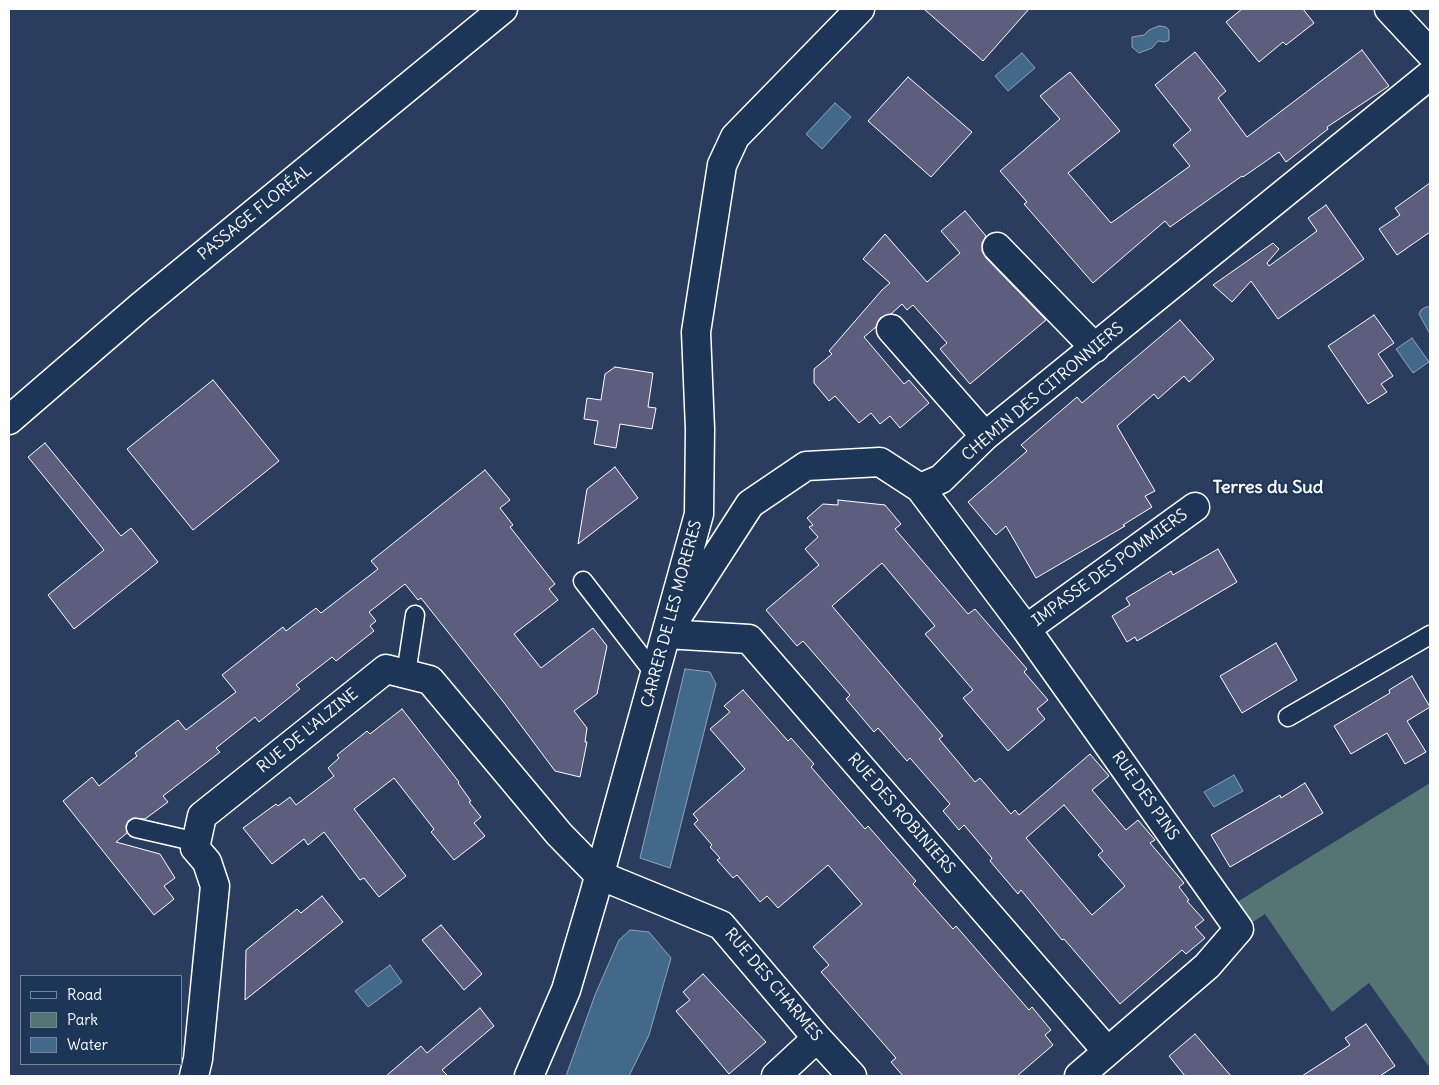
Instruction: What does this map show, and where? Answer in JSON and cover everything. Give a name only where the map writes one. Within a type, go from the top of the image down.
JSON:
[{"type":"street","name":"PASSAGE FLORÉAL","points":[[9,420],[140,307],[503,9]]},
{"type":"street","name":"CARRER DE LES MORERES","points":[[529,1076],[566,990],[600,875],[699,514],[700,429],[696,332],[722,164],[735,136],[860,9]]},
{"type":"street","points":[[1389,9],[1430,53]]},
{"type":"street","name":"CHEMIN DES CITRONNIERS","points":[[920,488],[941,479],[985,436],[1430,75]]},
{"type":"street","points":[[996,246],[1095,348]]},
{"type":"street","points":[[892,328],[985,436]]},
{"type":"street","points":[[666,634],[750,504],[806,466],[880,462],[920,488]]},
{"type":"street","name":"RUE DES PINS","points":[[920,488],[1026,629],[1240,929],[1207,966],[1079,1076]]},
{"type":"street","name":"IMPASSE DES POMMIERS","points":[[1026,629],[1195,507]]},
{"type":"street","name":"RUE DES ROBINIERS","points":[[666,634],[749,639],[1107,1051]]},
{"type":"street","name":"RUE DE L'ALZINE","points":[[197,842],[202,816],[386,669],[430,680],[559,834],[600,875]]},
{"type":"street","points":[[194,1076],[198,1059],[215,886],[206,862],[195,848],[197,842]]},
{"type":"street","name":"RUE DES CHARMES","points":[[600,875],[722,925],[817,1038],[852,1076]]},
{"type":"street","points":[[776,1076],[817,1038]]},
{"type":"lane","points":[[583,581],[655,674]]},
{"type":"lane","points":[[406,674],[415,615]]},
{"type":"lane","points":[[1288,717],[1430,635]]},
{"type":"lane","points":[[136,828],[197,842]]},
{"type":"green space","points":[[1430,783],[1430,1068],[1369,983],[1332,1012],[1265,914],[1238,932],[1224,910]]},
{"type":"water","points":[[1159,26],[1166,27],[1169,30],[1169,40],[1165,42],[1158,41],[1152,48],[1139,53],[1132,47],[1132,37],[1144,35],[1149,30]]},
{"type":"water","points":[[1022,53],[1035,68],[1008,91],[995,76]]},
{"type":"water","points":[[835,103],[851,117],[822,149],[806,134]]},
{"type":"water","points":[[1426,307],[1430,307],[1430,334],[1419,314]]},
{"type":"water","points":[[1412,338],[1429,362],[1413,373],[1396,349]]},
{"type":"water","points":[[685,669],[710,672],[716,684],[670,868],[640,858]]},
{"type":"water","points":[[1234,775],[1243,791],[1214,807],[1204,792]]},
{"type":"water","points":[[630,930],[649,932],[671,958],[649,1035],[629,1076],[566,1076],[595,995],[619,940]]},
{"type":"water","points":[[390,965],[402,982],[368,1007],[355,991]]},
{"type":"building","points":[[924,9],[1029,9],[983,61]]},
{"type":"building","points":[[1242,9],[1303,9],[1314,23],[1286,45],[1283,42],[1259,62],[1226,22]]},
{"type":"building","points":[[1362,50],[1389,86],[1327,127],[1328,129],[1286,162],[1279,152],[1170,227],[1165,221],[1093,283],[1024,204],[1027,202],[1000,171],[1060,119],[1040,96],[1070,72],[1120,131],[1068,173],[1111,223],[1190,166],[1173,145],[1191,130],[1155,85],[1195,52],[1226,91],[1218,98],[1247,137]]},
{"type":"building","points":[[908,77],[972,132],[931,177],[868,121]]},
{"type":"building","points":[[1430,183],[1430,232],[1397,255],[1379,229],[1400,215],[1395,208]]},
{"type":"building","points":[[1326,205],[1364,259],[1278,319],[1251,281],[1232,302],[1213,285],[1273,243],[1279,249],[1267,263],[1269,266],[1317,231],[1308,218]]},
{"type":"building","points":[[965,211],[986,236],[982,243],[982,251],[986,258],[1046,320],[970,384],[940,349],[947,343],[913,305],[907,310],[902,304],[891,314],[880,318],[876,327],[864,337],[904,384],[909,380],[929,403],[900,428],[890,416],[880,424],[871,413],[859,423],[835,396],[829,401],[814,383],[814,369],[832,354],[829,351],[890,283],[863,259],[885,234],[927,282],[960,253],[941,231]]},
{"type":"building","points":[[1374,315],[1394,343],[1378,354],[1393,376],[1381,384],[1387,392],[1368,404],[1328,346]]},
{"type":"building","points":[[1180,320],[1214,359],[1189,382],[1184,376],[1158,399],[1154,394],[1117,426],[1155,491],[1145,496],[1152,507],[1123,525],[1125,526],[1036,578],[1006,526],[996,535],[968,502],[1027,451],[1021,445],[1077,397],[1082,403]]},
{"type":"building","points":[[615,367],[653,373],[648,407],[656,408],[652,429],[620,424],[616,448],[594,444],[598,421],[584,419],[587,398],[601,400],[605,374]]},
{"type":"building","points":[[213,380],[279,461],[193,530],[127,449]]},
{"type":"building","points":[[45,443],[121,536],[131,528],[158,562],[74,629],[48,595],[104,550],[28,457]]},
{"type":"building","points":[[615,467],[638,498],[578,544],[587,489]]},
{"type":"building","points":[[485,470],[510,500],[500,508],[513,525],[510,527],[555,584],[549,589],[558,600],[514,634],[541,668],[593,628],[607,646],[597,694],[574,711],[587,728],[585,742],[587,742],[580,777],[555,771],[421,598],[418,600],[405,584],[369,612],[376,621],[370,626],[374,631],[336,661],[332,657],[296,685],[300,689],[259,722],[255,717],[216,748],[220,752],[163,796],[168,802],[145,819],[133,818],[128,821],[126,826],[127,833],[116,842],[160,854],[175,878],[164,886],[174,899],[154,915],[63,801],[92,777],[99,786],[137,756],[135,753],[178,720],[186,730],[236,692],[222,675],[283,627],[286,631],[316,608],[321,613],[378,569],[371,561]]},
{"type":"building","points":[[838,500],[885,505],[901,524],[895,529],[968,614],[975,609],[1027,669],[1024,672],[1048,700],[1037,709],[1045,719],[1008,751],[963,698],[973,690],[925,634],[935,626],[882,563],[832,606],[943,736],[939,739],[975,782],[980,778],[1011,814],[1015,810],[1019,815],[1090,754],[1109,776],[1092,790],[1126,830],[1138,820],[1155,840],[1150,843],[1184,883],[1179,887],[1189,900],[1187,901],[1204,920],[1195,927],[1205,938],[1186,954],[1182,950],[1120,1004],[1064,939],[1062,940],[1021,890],[1018,894],[990,861],[992,858],[964,825],[959,830],[943,811],[950,804],[910,758],[907,761],[878,728],[874,732],[846,699],[850,695],[803,641],[797,646],[766,610],[819,565],[805,549],[818,537],[809,527],[813,525],[807,518],[823,504],[838,505]],"holes":[[[1064,805],[1103,851],[1098,855],[1125,886],[1092,915],[1026,838]]]},
{"type":"building","points":[[1218,549],[1237,582],[1137,641],[1135,637],[1127,642],[1112,616],[1130,605],[1126,598],[1171,571],[1173,575]]},
{"type":"building","points":[[1276,643],[1297,680],[1242,713],[1220,676]]},
{"type":"building","points":[[1412,676],[1430,707],[1407,721],[1426,752],[1405,764],[1387,733],[1351,754],[1334,726],[1390,693],[1389,690]]},
{"type":"building","points":[[743,690],[788,741],[791,738],[814,764],[811,767],[865,829],[868,826],[916,881],[913,884],[953,929],[956,926],[1029,1010],[1032,1007],[1051,1030],[1045,1035],[1053,1045],[1017,1076],[903,1076],[891,1062],[896,1058],[821,972],[829,965],[813,947],[862,904],[828,865],[778,908],[767,896],[760,902],[737,875],[733,878],[717,860],[720,858],[710,847],[712,845],[694,824],[698,820],[693,814],[745,769],[710,729],[730,712],[724,706]]},
{"type":"building","points":[[402,709],[459,782],[471,801],[469,802],[481,817],[474,823],[485,836],[454,860],[431,832],[434,829],[394,778],[354,809],[406,876],[379,897],[364,878],[360,880],[324,832],[308,845],[304,839],[272,864],[243,828],[276,804],[278,806],[290,797],[296,805],[334,776],[328,768],[339,758],[337,755],[367,731],[370,734]]},
{"type":"building","points":[[1305,783],[1323,813],[1230,867],[1211,835],[1280,795],[1281,798]]},
{"type":"building","points":[[322,896],[343,922],[245,1000],[246,950],[297,909],[301,913]]},
{"type":"building","points":[[441,925],[482,974],[464,990],[422,940]]},
{"type":"building","points":[[703,974],[766,1042],[729,1074],[676,1011],[690,1000],[683,992]]},
{"type":"building","points":[[480,1008],[494,1026],[442,1070],[448,1076],[386,1076],[421,1046],[427,1053]]},
{"type":"building","points":[[1366,1024],[1395,1066],[1380,1076],[1302,1076],[1350,1045],[1345,1038]]},
{"type":"building","points":[[1195,1034],[1231,1076],[1185,1076],[1169,1056]]},
{"type":"district","name":"Terres du Sud","points":[[1268,488]]}]
